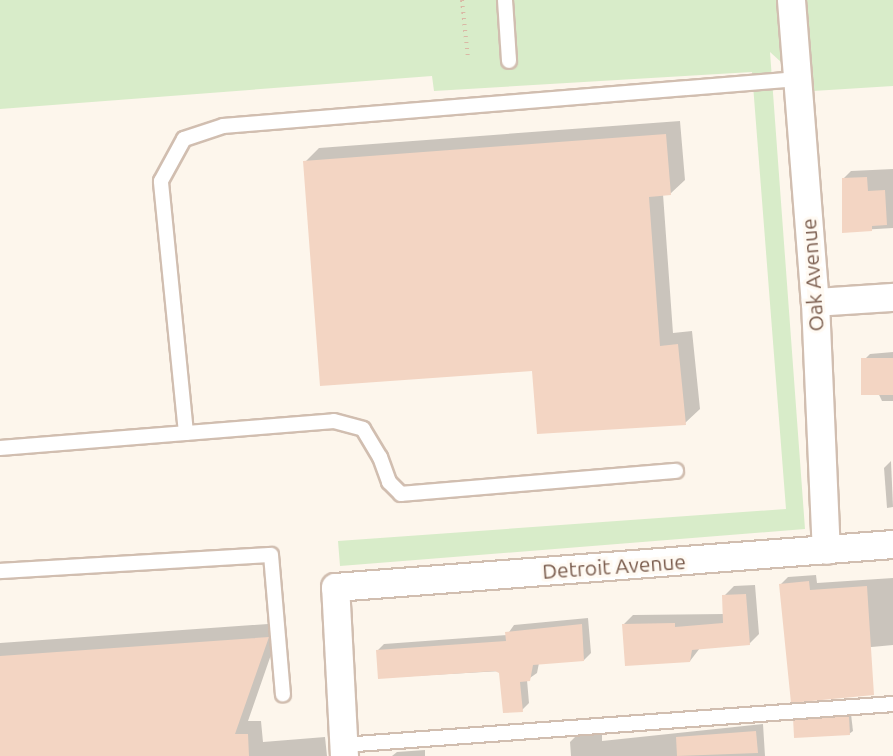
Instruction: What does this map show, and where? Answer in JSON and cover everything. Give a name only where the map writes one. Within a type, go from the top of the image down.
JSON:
[{"type":"street","name":"Oak Avenue","points":[[791,0],[815,302],[826,550]]},
{"type":"street","points":[[815,302],[893,297]]},
{"type":"street","name":"Detroit Avenue","points":[[343,751],[335,587],[893,544]]},
{"type":"lane","points":[[505,0],[509,61]]},
{"type":"lane","points":[[186,433],[161,181],[184,139],[223,126],[798,79]]},
{"type":"lane","points":[[0,448],[334,421],[363,429],[380,457],[389,482],[401,494],[676,471]]},
{"type":"lane","points":[[0,571],[271,555],[283,694]]},
{"type":"lane","points":[[343,751],[893,705]]},
{"type":"path","points":[[462,0],[468,58]]},
{"type":"green space","points":[[0,0],[893,0],[893,86],[813,91],[770,52],[805,529],[340,566],[338,541],[786,509],[752,72],[434,91],[432,76],[0,109]]},
{"type":"building","points":[[666,134],[671,195],[649,197],[660,346],[678,344],[686,425],[537,434],[532,371],[320,386],[303,161]]},
{"type":"building","points":[[867,177],[868,191],[885,190],[887,225],[872,226],[872,231],[842,233],[842,178]]},
{"type":"building","points":[[861,358],[893,358],[893,395],[861,395]]},
{"type":"building","points":[[809,581],[810,590],[867,586],[874,695],[791,703],[779,584]]},
{"type":"building","points":[[746,594],[750,645],[692,650],[690,662],[625,666],[622,624],[675,623],[675,627],[723,623],[722,595]]},
{"type":"building","points":[[582,624],[584,661],[533,665],[530,681],[520,682],[523,712],[503,713],[499,673],[495,671],[378,679],[376,650],[506,641],[505,632]]},
{"type":"building","points":[[269,637],[235,734],[248,734],[249,756],[0,756],[0,656]]},
{"type":"building","points":[[849,716],[850,735],[794,738],[793,719]]},
{"type":"building","points":[[756,731],[758,753],[677,756],[676,737]]}]
